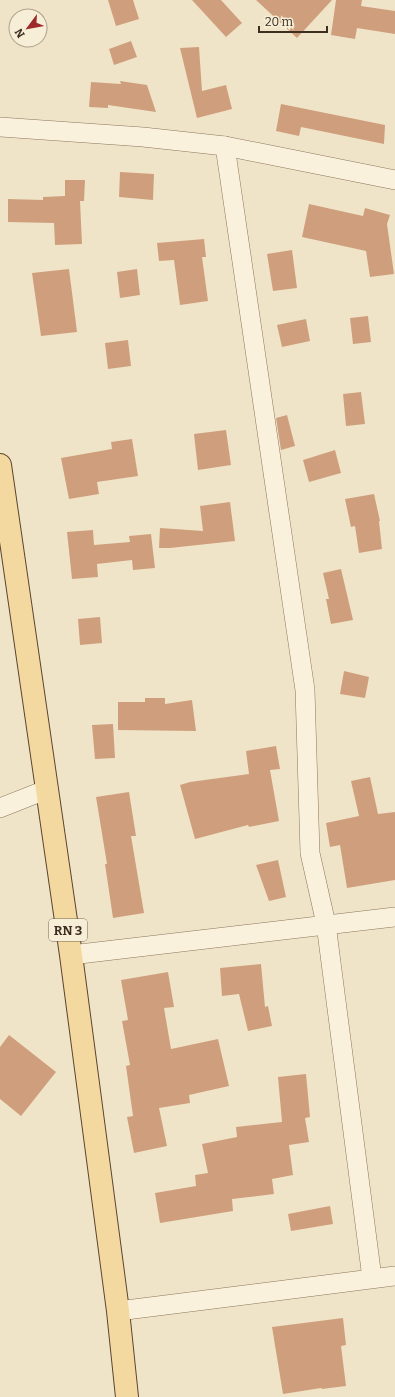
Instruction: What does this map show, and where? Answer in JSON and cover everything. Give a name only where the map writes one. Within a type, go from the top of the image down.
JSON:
[{"type":"main road","name":"RN 3","points":[[0,465],[71,955],[118,1311],[127,1397]]},
{"type":"street","points":[[0,127],[143,137],[225,146],[395,180]]},
{"type":"street","points":[[225,146],[305,690],[310,853],[326,924],[372,1278]]},
{"type":"street","points":[[0,808],[48,789]]},
{"type":"street","points":[[71,955],[395,917]]},
{"type":"street","points":[[118,1311],[395,1276]]},
{"type":"building","points":[[108,0],[133,0],[139,19],[116,26]]},
{"type":"building","points":[[192,0],[221,0],[242,23],[226,37]]},
{"type":"building","points":[[256,0],[332,0],[297,38]]},
{"type":"building","points":[[336,0],[362,0],[361,6],[395,11],[395,34],[357,28],[355,39],[331,35]]},
{"type":"building","points":[[131,41],[137,57],[114,65],[109,49]]},
{"type":"building","points":[[199,47],[202,91],[226,85],[232,109],[197,118],[180,48]]},
{"type":"building","points":[[120,81],[147,85],[156,112],[108,105],[108,108],[89,107],[91,82],[121,84]]},
{"type":"building","points":[[281,104],[385,125],[384,144],[301,127],[299,136],[276,131]]},
{"type":"building","points":[[120,172],[154,174],[153,200],[119,197]]},
{"type":"building","points":[[65,180],[85,180],[84,201],[80,201],[82,244],[55,245],[54,223],[8,222],[8,199],[43,200],[43,197],[65,196]]},
{"type":"building","points":[[309,204],[363,216],[365,208],[390,215],[387,224],[394,274],[370,277],[366,251],[302,237]]},
{"type":"building","points":[[204,239],[206,257],[202,257],[208,301],[180,305],[174,260],[159,261],[157,243]]},
{"type":"building","points":[[292,250],[297,288],[273,291],[267,254]]},
{"type":"building","points":[[69,269],[77,332],[41,336],[32,273]]},
{"type":"building","points":[[137,269],[140,295],[120,298],[117,272]]},
{"type":"building","points":[[368,316],[371,342],[353,344],[350,318]]},
{"type":"building","points":[[306,319],[310,341],[282,347],[277,325]]},
{"type":"building","points":[[128,340],[131,366],[108,369],[105,343]]},
{"type":"building","points":[[361,392],[365,424],[346,426],[343,394]]},
{"type":"building","points":[[287,415],[295,446],[281,450],[276,418]]},
{"type":"building","points":[[226,430],[231,465],[198,470],[194,434]]},
{"type":"building","points":[[132,439],[138,476],[97,482],[99,494],[69,499],[61,458],[112,449],[111,442]]},
{"type":"building","points":[[335,450],[341,473],[309,482],[303,460]]},
{"type":"building","points":[[374,494],[380,521],[382,549],[359,553],[355,526],[351,527],[345,499]]},
{"type":"building","points":[[230,502],[235,541],[159,548],[160,528],[203,531],[200,506]]},
{"type":"building","points":[[93,530],[94,545],[130,542],[129,536],[151,534],[155,568],[133,570],[132,560],[97,564],[98,577],[72,579],[67,532]]},
{"type":"building","points":[[341,569],[353,620],[331,624],[326,599],[329,599],[323,573]]},
{"type":"building","points":[[100,617],[102,643],[80,645],[78,619]]},
{"type":"building","points":[[344,671],[369,677],[365,698],[340,694]]},
{"type":"building","points":[[145,698],[165,698],[165,704],[192,700],[196,731],[118,730],[118,702],[145,702]]},
{"type":"building","points":[[113,724],[115,758],[95,759],[92,725]]},
{"type":"building","points":[[276,746],[280,769],[270,770],[279,821],[249,827],[248,825],[195,839],[180,785],[190,782],[249,774],[246,751]]},
{"type":"building","points":[[370,777],[378,814],[395,812],[395,880],[347,888],[340,845],[330,847],[326,823],[359,816],[351,781]]},
{"type":"building","points":[[129,792],[136,836],[131,836],[144,913],[113,918],[105,864],[107,864],[96,797]]},
{"type":"building","points":[[278,860],[286,897],[269,901],[256,865]]},
{"type":"building","points":[[261,964],[265,1007],[268,1006],[272,1026],[248,1031],[239,994],[222,996],[220,968]]},
{"type":"building","points":[[168,972],[174,1007],[164,1008],[171,1049],[218,1039],[229,1086],[189,1095],[190,1103],[159,1108],[167,1146],[134,1153],[127,1117],[133,1116],[126,1066],[130,1065],[122,1021],[128,1020],[121,980]]},
{"type":"building","points":[[9,1035],[56,1072],[21,1116],[0,1099],[0,1047]]},
{"type":"building","points":[[306,1074],[310,1117],[305,1118],[309,1142],[289,1145],[293,1175],[272,1179],[274,1194],[232,1199],[233,1211],[160,1223],[155,1193],[196,1186],[195,1175],[208,1173],[202,1144],[237,1137],[236,1127],[282,1122],[278,1077]]},
{"type":"building","points":[[330,1206],[333,1224],[291,1231],[288,1214]]},
{"type":"building","points":[[343,1318],[346,1345],[341,1346],[346,1386],[283,1394],[272,1327]]}]
